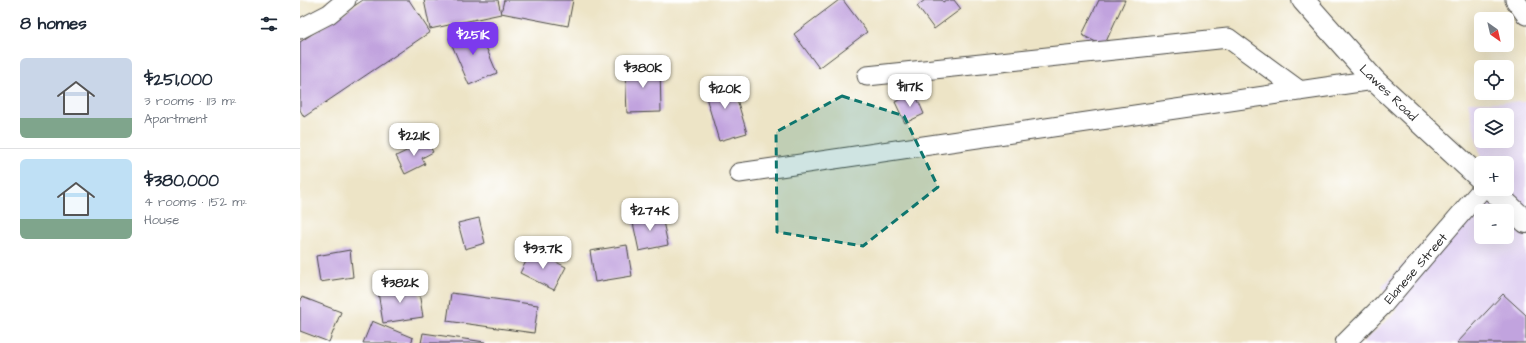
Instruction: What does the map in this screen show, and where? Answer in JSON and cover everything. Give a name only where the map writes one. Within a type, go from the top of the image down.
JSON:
[{"type":"main road","name":"Lawes Road","points":[[1303,0],[1374,80],[1474,173]]},
{"type":"main road","points":[[1499,196],[1526,222]]},
{"type":"street","points":[[1515,0],[1526,15]]},
{"type":"street","points":[[300,29],[329,14],[344,1]]},
{"type":"street","points":[[867,76],[1228,38],[1300,91]]},
{"type":"street","points":[[739,174],[1374,80]]},
{"type":"street","name":"Elanese Street","points":[[1345,343],[1383,305],[1476,196]]},
{"type":"highlighted area","points":[[842,96],[904,116],[938,187],[863,246],[777,232],[776,132]]},
{"type":"shaded area","points":[[1468,102],[1526,102],[1526,343],[1362,343],[1398,310],[1382,287],[1430,236],[1474,195],[1514,196],[1514,156],[1480,156],[1479,148],[1514,148],[1514,108],[1474,108],[1474,128]]},
{"type":"building","points":[[363,0],[409,0],[430,32],[304,117],[300,110],[300,42]]},
{"type":"building","points":[[424,0],[498,0],[501,14],[430,29]]},
{"type":"building","points":[[504,0],[573,0],[568,26],[501,13]]},
{"type":"building","points":[[839,0],[843,0],[867,32],[819,68],[794,34]]},
{"type":"building","points":[[925,0],[942,0],[943,2],[946,0],[954,0],[961,9],[934,29],[917,6]]},
{"type":"building","points":[[1099,0],[1125,0],[1104,46],[1082,35]]},
{"type":"building","points":[[477,26],[497,73],[469,85],[449,38]]},
{"type":"building","points":[[660,65],[661,112],[627,113],[625,66]]},
{"type":"building","points":[[731,79],[747,133],[719,141],[703,87]]},
{"type":"building","points":[[915,93],[924,114],[905,123],[895,102]]},
{"type":"building","points":[[427,141],[433,152],[422,158],[425,164],[405,174],[396,156]]},
{"type":"building","points":[[661,212],[668,245],[639,251],[632,218]]},
{"type":"building","points":[[479,218],[485,243],[465,249],[458,223]]},
{"type":"building","points":[[627,245],[632,276],[595,282],[590,251]]},
{"type":"building","points":[[350,250],[353,277],[320,282],[316,256]]},
{"type":"building","points":[[532,250],[566,267],[554,290],[520,273]]},
{"type":"building","points":[[418,286],[423,317],[383,323],[378,292]]},
{"type":"building","points":[[451,293],[538,305],[534,333],[447,321]]},
{"type":"building","points":[[1503,294],[1526,315],[1526,343],[1457,343]]},
{"type":"building","points":[[302,297],[341,312],[329,342],[300,331],[300,303]]},
{"type":"building","points":[[372,321],[413,338],[411,343],[363,343]]},
{"type":"building","points":[[423,333],[485,342],[485,343],[421,343]]}]
